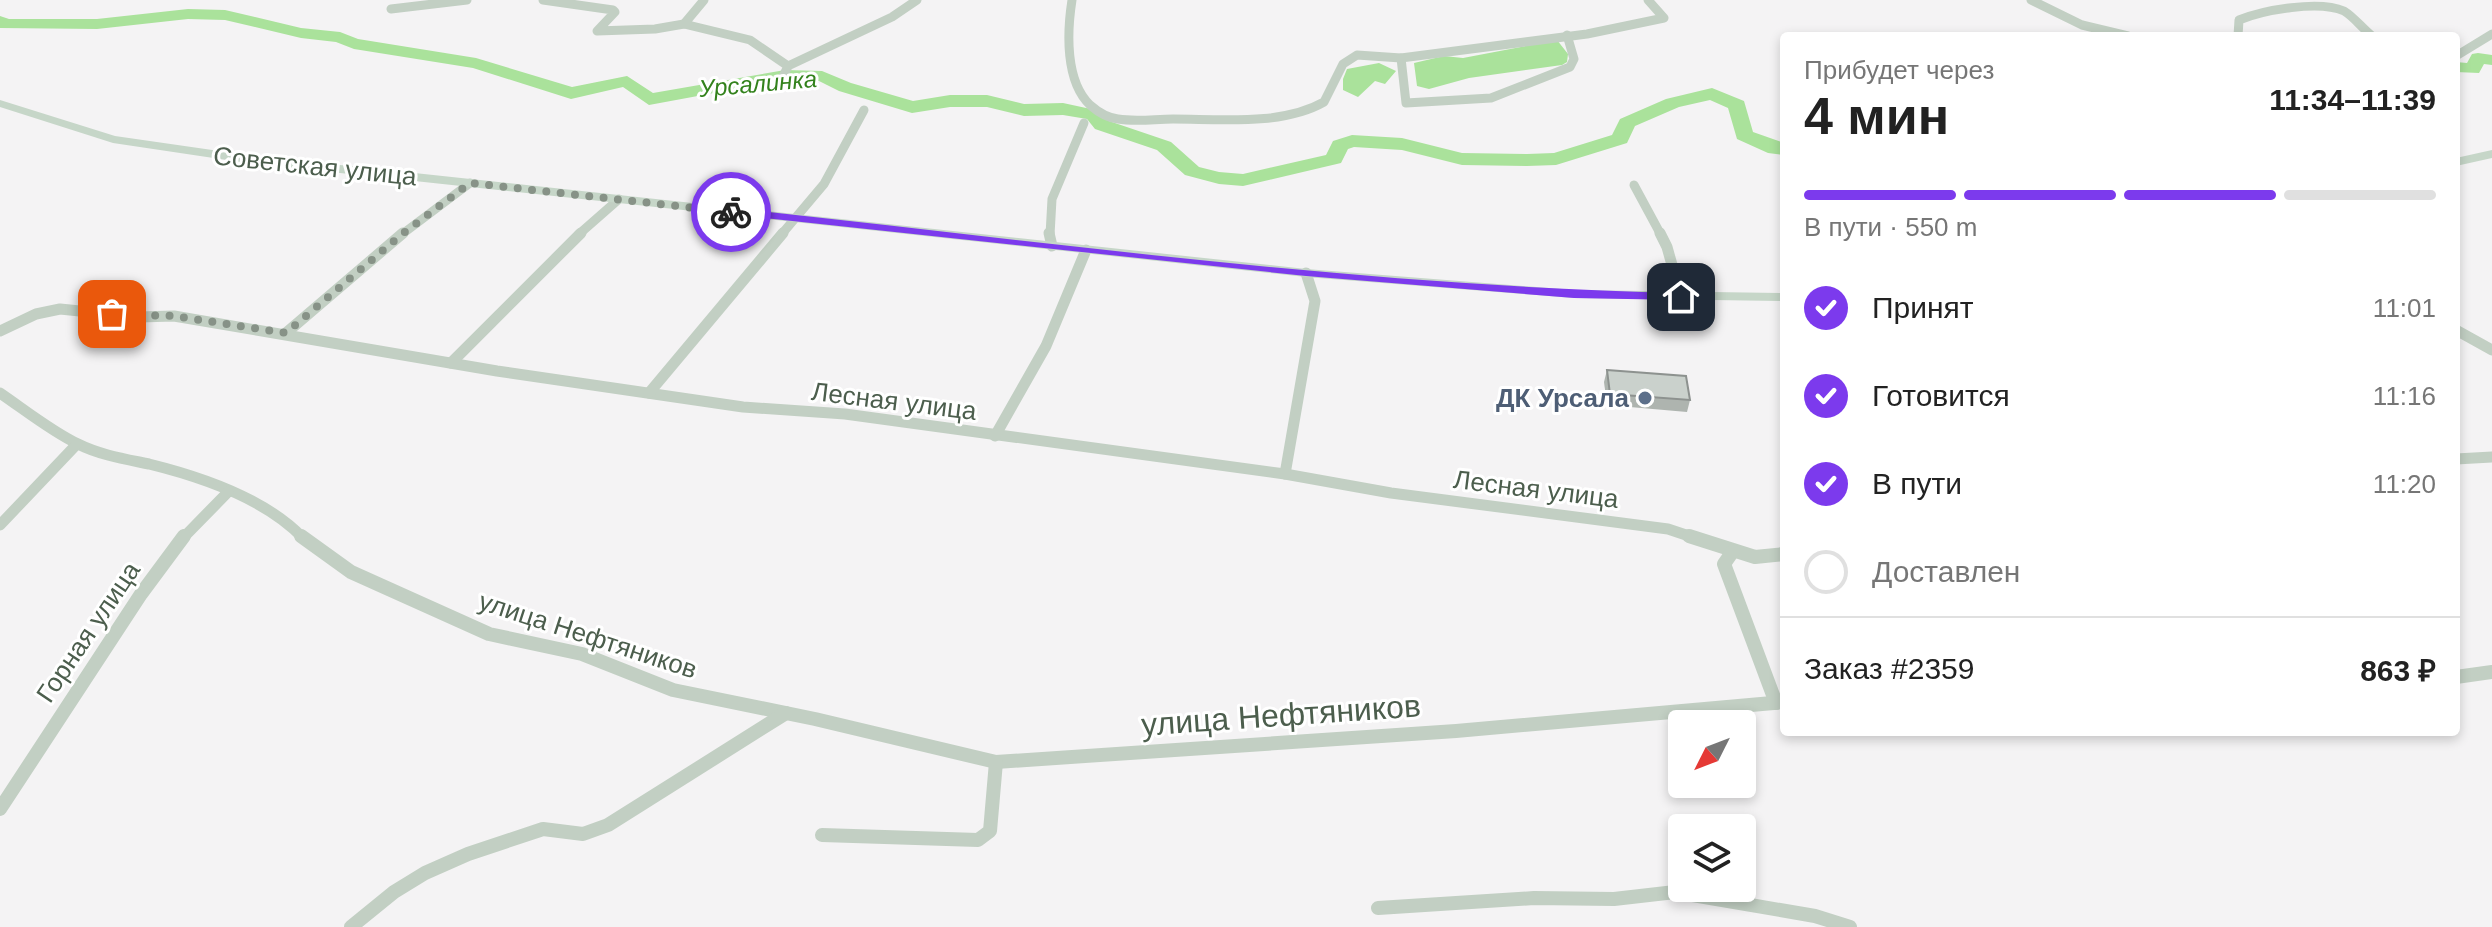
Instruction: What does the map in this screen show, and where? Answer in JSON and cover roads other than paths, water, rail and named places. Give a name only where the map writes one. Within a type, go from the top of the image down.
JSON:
[{"type":"street","points":[[391,9],[467,0]]},
{"type":"street","points":[[543,0],[613,10],[615,12],[597,31],[655,29],[684,24],[741,36],[763,47],[788,66]]},
{"type":"street","points":[[684,24],[694,8],[704,0]]},
{"type":"street","points":[[742,87],[780,83],[788,66],[892,17],[917,0]]},
{"type":"street","points":[[1072,0],[1068,19],[1074,77],[1082,97],[1102,114],[1116,119],[1248,119],[1305,110],[1324,102],[1336,74],[1348,59],[1357,55],[1401,58],[1664,18],[1648,0]]},
{"type":"street","points":[[2031,0],[2082,25],[2111,32]]},
{"type":"street","points":[[2238,32],[2239,20],[2255,13],[2325,5],[2342,9],[2368,32]]},
{"type":"street","points":[[2460,54],[2492,34]]},
{"type":"street","points":[[1401,58],[1406,103],[1473,101],[1491,98],[1570,67],[1574,59],[1567,35]]},
{"type":"street","name":"Советская улица","points":[[0,103],[113,139],[159,148],[796,219],[1306,273],[1574,294],[1780,297]]},
{"type":"street","points":[[649,393],[824,184],[864,110]]},
{"type":"street","points":[[1052,246],[1046,230],[1051,204],[1084,123]]},
{"type":"street","points":[[2460,161],[2492,154]]},
{"type":"street","points":[[286,333],[401,235],[470,183]]},
{"type":"street","points":[[1634,185],[1667,247],[1681,297]]},
{"type":"street","points":[[451,363],[513,299],[619,199]]},
{"type":"street","points":[[995,436],[1030,379],[1062,317],[1086,250]]},
{"type":"street","points":[[1285,474],[1295,432],[1297,393],[1315,301],[1306,273]]},
{"type":"street","name":"Лесная улица","points":[[0,331],[36,314],[60,309],[139,317],[174,316],[451,363],[743,407],[845,414],[1285,474],[1391,493],[1668,529],[1755,557],[1780,554]]},
{"type":"street","points":[[2460,332],[2492,350]]},
{"type":"street","name":"улица Нефтяников","points":[[0,393],[77,444],[201,477],[228,492],[260,504],[287,521],[310,545],[351,572],[489,634],[582,654],[673,690],[996,762],[1456,731],[1780,702]]},
{"type":"street","points":[[0,525],[77,444]]},
{"type":"street","points":[[2460,459],[2492,457]]},
{"type":"street","name":"Горная улица","points":[[0,809],[141,594],[190,528],[228,492]]},
{"type":"street","points":[[1733,551],[1724,564],[1780,702]]},
{"type":"street","points":[[2460,676],[2492,672]]},
{"type":"street","points":[[351,927],[394,892],[425,873],[468,854],[543,829],[583,834],[608,825],[786,713]]},
{"type":"street","points":[[822,835],[978,840],[990,831],[996,762]]},
{"type":"street","points":[[1378,908],[1534,898],[1614,899],[1675,892],[1788,910],[1850,927]]},
{"type":"waterway","name":"Урсалинка","points":[[0,21],[6,24],[97,24],[188,14],[225,15],[301,33],[340,37],[354,44],[476,63],[571,93],[627,81],[649,99],[785,75],[822,76],[845,87],[912,107],[950,101],[987,101],[1024,110],[1063,109],[1093,115],[1102,125],[1164,146],[1192,171],[1243,180],[1334,159],[1340,145],[1352,141],[1402,144],[1462,159],[1556,159],[1620,139],[1627,123],[1673,103],[1712,94],[1737,105],[1744,135],[1780,149]]},
{"type":"waterway","name":"Урсалинка","points":[[2460,67],[2473,69],[2478,58],[2492,60]]},
{"type":"place","name":"ДК Урсала","points":[[1645,398]]}]
